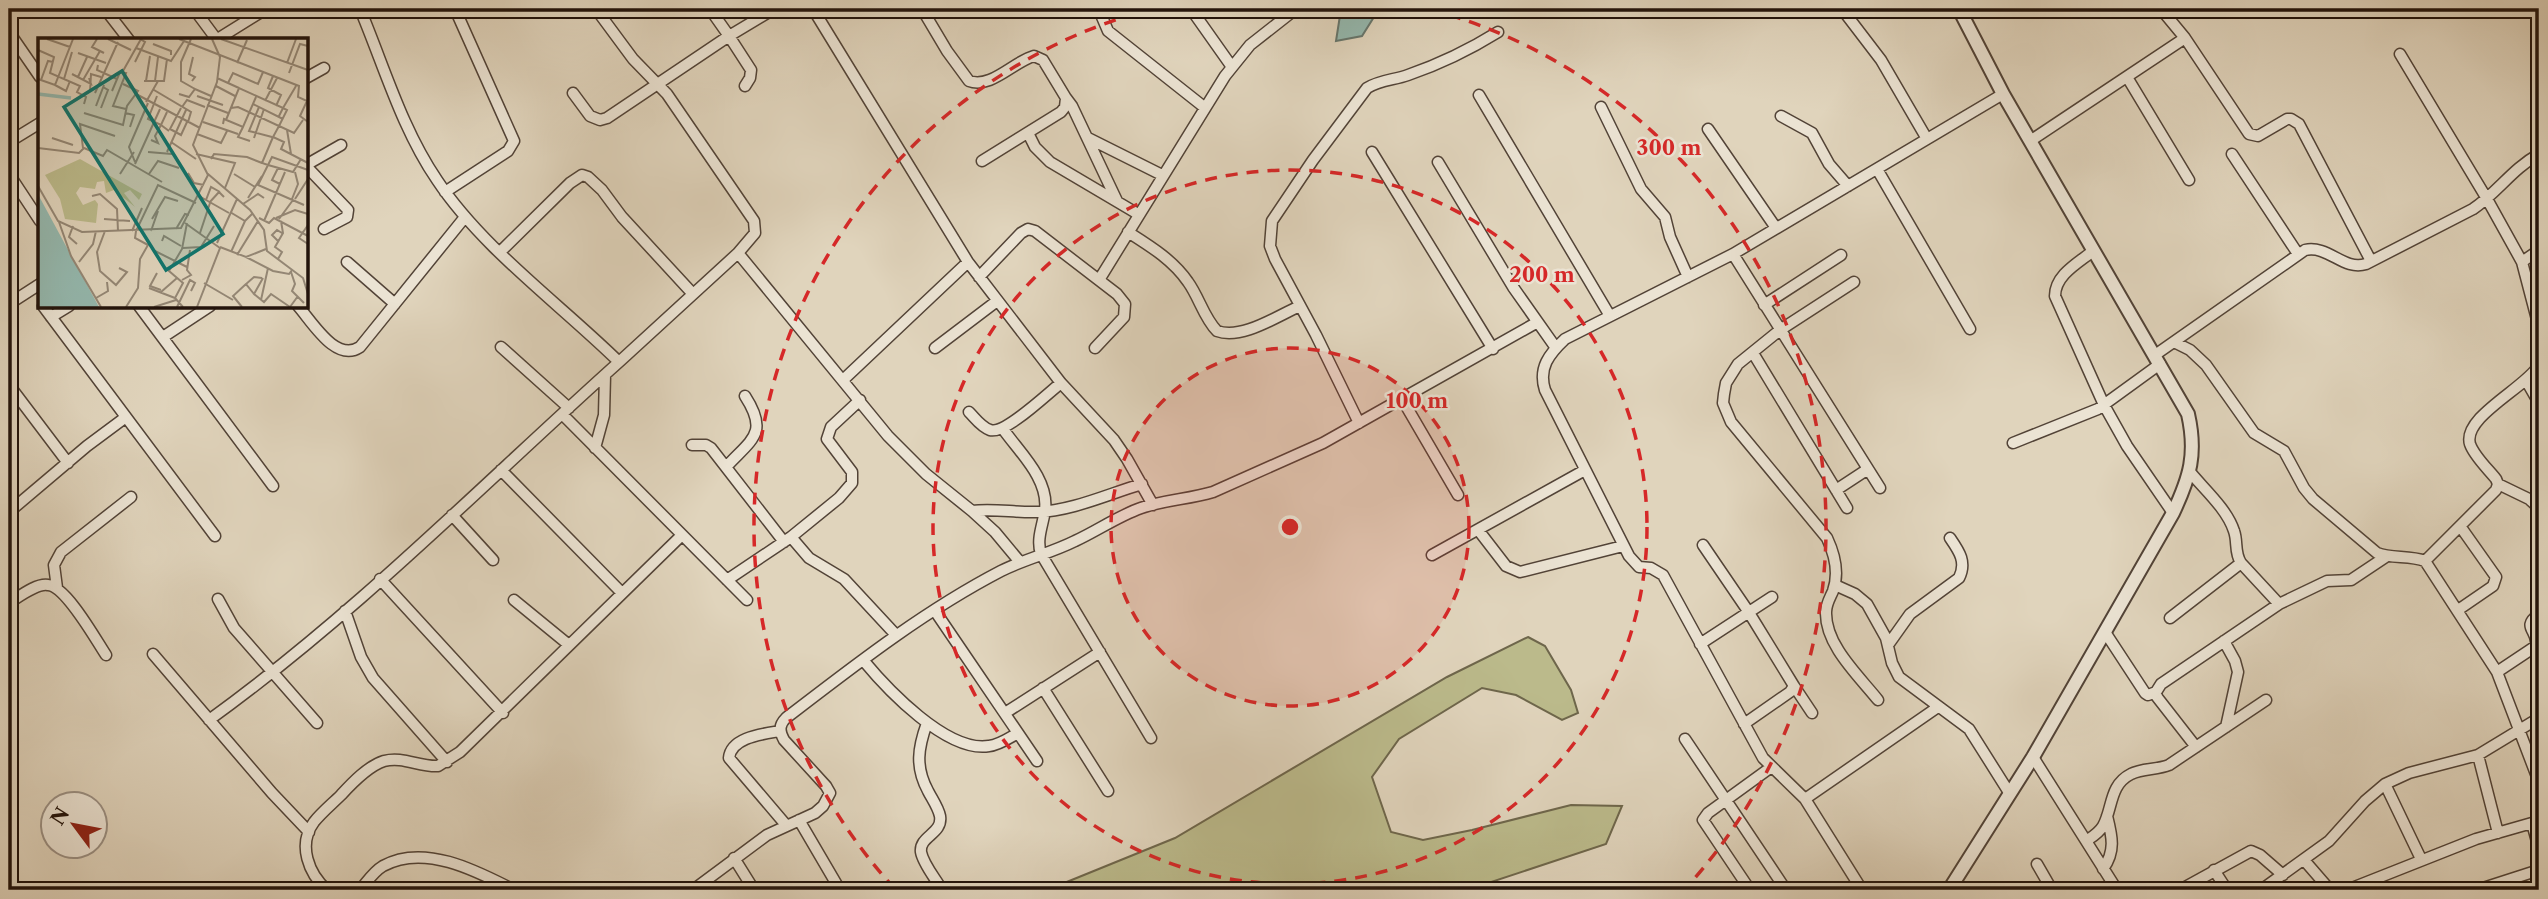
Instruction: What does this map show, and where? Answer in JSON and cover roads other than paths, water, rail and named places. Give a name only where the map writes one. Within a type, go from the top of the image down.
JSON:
[{"type":"street","points":[[105,9],[127,38]]},
{"type":"street","points":[[194,9],[215,38]]},
{"type":"street","points":[[219,38],[266,9]]},
{"type":"street","points":[[360,9],[420,151],[445,192],[478,231],[619,362]]},
{"type":"street","points":[[445,192],[508,151],[514,141],[455,9]]},
{"type":"street","points":[[209,720],[273,674],[345,611],[738,253],[755,233],[754,221],[659,85],[633,59],[596,9]]},
{"type":"street","points":[[710,9],[751,70],[745,86]]},
{"type":"street","points":[[573,93],[590,116],[600,120],[659,85],[729,36],[774,9]]},
{"type":"street","points":[[813,9],[968,262],[1061,383],[1114,440],[1153,505]]},
{"type":"street","points":[[922,9],[969,81],[980,83],[1034,56],[1043,60],[1066,98],[1118,202]]},
{"type":"street","points":[[1108,9],[1102,17],[1108,31],[1204,107]]},
{"type":"street","points":[[1191,9],[1232,66]]},
{"type":"street","points":[[1842,9],[1874,49],[1927,139]]},
{"type":"street","points":[[1950,890],[2033,757],[2172,513],[2190,472],[2193,435],[2188,414],[2003,94],[1960,9]]},
{"type":"street","points":[[2161,9],[2185,38],[2249,134],[2258,136],[2287,119],[2299,124],[2371,261]]},
{"type":"street","points":[[1099,280],[1204,107],[1232,66],[1262,33],[1292,12]]},
{"type":"street","points":[[9,32],[38,74]]},
{"type":"street","points":[[1359,424],[1275,259],[1269,233],[1278,211],[1359,96],[1375,83],[1450,59],[1498,33]]},
{"type":"street","points":[[2030,141],[2185,38]]},
{"type":"street","points":[[2400,54],[2522,262],[2539,327]]},
{"type":"street","points":[[308,77],[324,68]]},
{"type":"street","points":[[2127,77],[2189,180]]},
{"type":"street","points":[[1479,94],[1611,316]]},
{"type":"street","points":[[1862,890],[1805,799],[1770,768],[1663,575],[1658,570],[1639,567],[1633,563],[1542,380],[1542,371],[1565,339],[1733,254],[2003,94]]},
{"type":"street","points":[[982,161],[1060,112],[1065,107],[1066,98]]},
{"type":"street","points":[[1601,107],[1641,189],[1668,223],[1670,237],[1688,277]]},
{"type":"street","points":[[1781,116],[1812,133],[1829,164],[1848,186]]},
{"type":"street","points":[[9,142],[38,124]]},
{"type":"street","points":[[1708,129],[1776,229]]},
{"type":"street","points":[[1028,133],[1043,157],[1138,215]]},
{"type":"street","points":[[1087,138],[1162,175]]},
{"type":"street","points":[[308,165],[341,145]]},
{"type":"street","points":[[1372,152],[1493,349]]},
{"type":"street","points":[[2232,154],[2298,254]]},
{"type":"street","points":[[2013,443],[2082,417],[2104,405],[2174,342],[2298,254],[2314,248],[2323,250],[2349,265],[2357,266],[2371,261],[2473,209],[2487,199],[2518,167],[2539,154]]},
{"type":"street","points":[[1438,162],[1536,323],[1556,348]]},
{"type":"street","points":[[308,168],[348,210],[347,217],[324,229]]},
{"type":"street","points":[[1877,169],[1970,330]]},
{"type":"street","points":[[9,174],[38,218]]},
{"type":"street","points":[[500,252],[570,183],[582,175],[602,190],[622,217],[693,294]]},
{"type":"street","points":[[300,308],[334,346],[347,353],[360,347],[467,220]]},
{"type":"street","points":[[979,277],[1021,233],[1028,229],[1035,231],[1122,299],[1124,317],[1095,348]]},
{"type":"street","points":[[1128,232],[1177,268],[1217,331],[1225,334],[1241,332],[1300,306]]},
{"type":"street","points":[[2522,262],[2539,250]]},
{"type":"street","points":[[2093,251],[2059,280],[2055,296],[2104,405],[2127,446],[2172,513]]},
{"type":"street","points":[[738,253],[905,454],[995,532],[1020,562]]},
{"type":"street","points":[[1733,254],[1880,488]]},
{"type":"street","points":[[1765,305],[1841,255]]},
{"type":"street","points":[[347,262],[395,304]]},
{"type":"street","points":[[843,380],[968,262]]},
{"type":"street","points":[[1854,282],[1780,330],[1738,364],[1726,383],[1723,403],[1731,422],[1827,538],[1835,558],[1835,585],[1826,612],[1830,634],[1878,700]]},
{"type":"street","points":[[9,304],[36,287]]},
{"type":"street","points":[[935,348],[997,300]]},
{"type":"street","points":[[44,308],[215,536]]},
{"type":"street","points":[[51,317],[66,308]]},
{"type":"street","points":[[141,308],[273,486]]},
{"type":"street","points":[[163,337],[208,308]]},
{"type":"street","points":[[693,890],[734,858],[786,825],[814,813],[823,806],[830,793],[826,786],[784,740],[780,731],[786,718],[896,635],[972,587],[1020,562],[1076,541],[1129,513],[1213,492],[1323,443],[1536,323]]},
{"type":"street","points":[[2174,342],[2190,350],[2206,365],[2253,433],[2284,451],[2313,499],[2377,553],[2425,561],[2497,672],[2539,782]]},
{"type":"street","points":[[501,347],[565,411],[596,448],[747,600]]},
{"type":"street","points":[[1752,353],[1847,508]]},
{"type":"street","points":[[2539,365],[2527,382],[2489,408],[2470,434],[2472,448],[2498,484],[2529,499],[2539,508]]},
{"type":"street","points":[[596,448],[604,415],[605,375]]},
{"type":"street","points":[[2527,382],[2539,403]]},
{"type":"street","points":[[969,412],[991,431],[1003,429],[1061,383]]},
{"type":"street","points":[[9,385],[68,463]]},
{"type":"street","points":[[727,467],[757,432],[758,419],[746,396]]},
{"type":"street","points":[[1402,399],[1458,495]]},
{"type":"street","points":[[727,580],[787,539],[839,498],[852,484],[852,472],[827,439],[831,427],[860,400]]},
{"type":"street","points":[[10,508],[126,417]]},
{"type":"street","points":[[1003,429],[1045,492],[1045,511],[1039,541],[1041,554],[1151,738]]},
{"type":"street","points":[[692,445],[701,444],[711,448],[787,539],[809,558],[844,579],[896,635]]},
{"type":"street","points":[[1836,490],[1868,469]]},
{"type":"street","points":[[501,470],[622,593]]},
{"type":"street","points":[[1433,555],[1585,470]]},
{"type":"street","points":[[2190,472],[2231,524],[2236,538],[2236,556],[2279,604]]},
{"type":"street","points":[[972,511],[1045,511],[1142,484]]},
{"type":"street","points":[[2425,561],[2496,490],[2498,484]]},
{"type":"street","points":[[57,588],[54,565],[61,552],[131,497]]},
{"type":"street","points":[[452,515],[493,560]]},
{"type":"street","points":[[2458,610],[2493,586],[2496,577],[2460,526]]},
{"type":"street","points":[[1479,531],[1506,566],[1520,572],[1623,546]]},
{"type":"street","points":[[327,890],[310,872],[307,862],[309,832],[313,823],[346,789],[383,762],[399,760],[431,766],[447,762],[503,713],[682,535]]},
{"type":"street","points":[[1888,645],[1910,614],[1959,578],[1962,571],[1961,555],[1950,538]]},
{"type":"street","points":[[1703,545],[1812,713]]},
{"type":"street","points":[[2105,632],[2148,695],[2156,692],[2161,684],[2279,604],[2327,581],[2351,580],[2387,556]]},
{"type":"street","points":[[2170,618],[2241,563]]},
{"type":"street","points":[[380,579],[503,713]]},
{"type":"street","points":[[9,603],[40,586],[49,584],[57,588],[106,655]]},
{"type":"street","points":[[1835,585],[1867,604],[1888,645],[1899,677],[1969,729],[2010,794]]},
{"type":"street","points":[[1700,644],[1772,597]]},
{"type":"street","points":[[218,599],[234,628],[317,723]]},
{"type":"street","points":[[514,600],[569,645]]},
{"type":"street","points":[[345,611],[361,657],[373,678],[447,762]]},
{"type":"street","points":[[935,611],[1037,761]]},
{"type":"street","points":[[2497,672],[2536,646],[2536,638],[2530,625],[2539,614]]},
{"type":"street","points":[[2224,641],[2238,672],[2226,727]]},
{"type":"street","points":[[1005,713],[1100,652]]},
{"type":"street","points":[[153,654],[272,793],[309,832]]},
{"type":"street","points":[[863,660],[897,699],[926,723],[963,742],[986,747],[999,744],[1018,733]]},
{"type":"street","points":[[1744,724],[1790,692],[1794,686]]},
{"type":"street","points":[[1043,688],[1108,791]]},
{"type":"street","points":[[2156,692],[2196,747]]},
{"type":"street","points":[[2086,841],[2100,831],[2112,794],[2123,779],[2138,772],[2161,768],[2266,700]]},
{"type":"street","points":[[1805,799],[1938,707]]},
{"type":"street","points":[[2261,890],[2329,841],[2365,801],[2385,784],[2409,773],[2478,755],[2539,718]]},
{"type":"street","points":[[926,723],[918,756],[919,769],[940,821],[936,831],[920,849],[942,890]]},
{"type":"street","points":[[780,731],[738,743],[732,748],[729,758],[786,825]]},
{"type":"street","points":[[1685,739],[1786,890]]},
{"type":"street","points":[[2478,755],[2498,833]]},
{"type":"street","points":[[2033,757],[2117,890]]},
{"type":"street","points":[[1750,890],[1703,824],[1705,816],[1770,768]]},
{"type":"street","points":[[2385,784],[2421,859]]},
{"type":"street","points":[[2103,869],[2110,859],[2113,845],[2107,816]]},
{"type":"street","points":[[799,820],[840,890]]},
{"type":"street","points":[[2347,890],[2421,859],[2536,822],[2539,849]]},
{"type":"street","points":[[2180,890],[2251,851],[2260,855],[2283,875]]},
{"type":"street","points":[[360,890],[371,876],[383,867],[418,857],[449,862],[514,890]]},
{"type":"street","points":[[734,858],[754,890]]},
{"type":"street","points":[[2304,860],[2330,890]]},
{"type":"street","points":[[2037,864],[2052,890]]},
{"type":"street","points":[[2214,870],[2227,890]]},
{"type":"street","points":[[2477,890],[2539,870]]},
{"type":"water","points":[[1341,9],[1379,9],[1362,36],[1336,41]]}]
